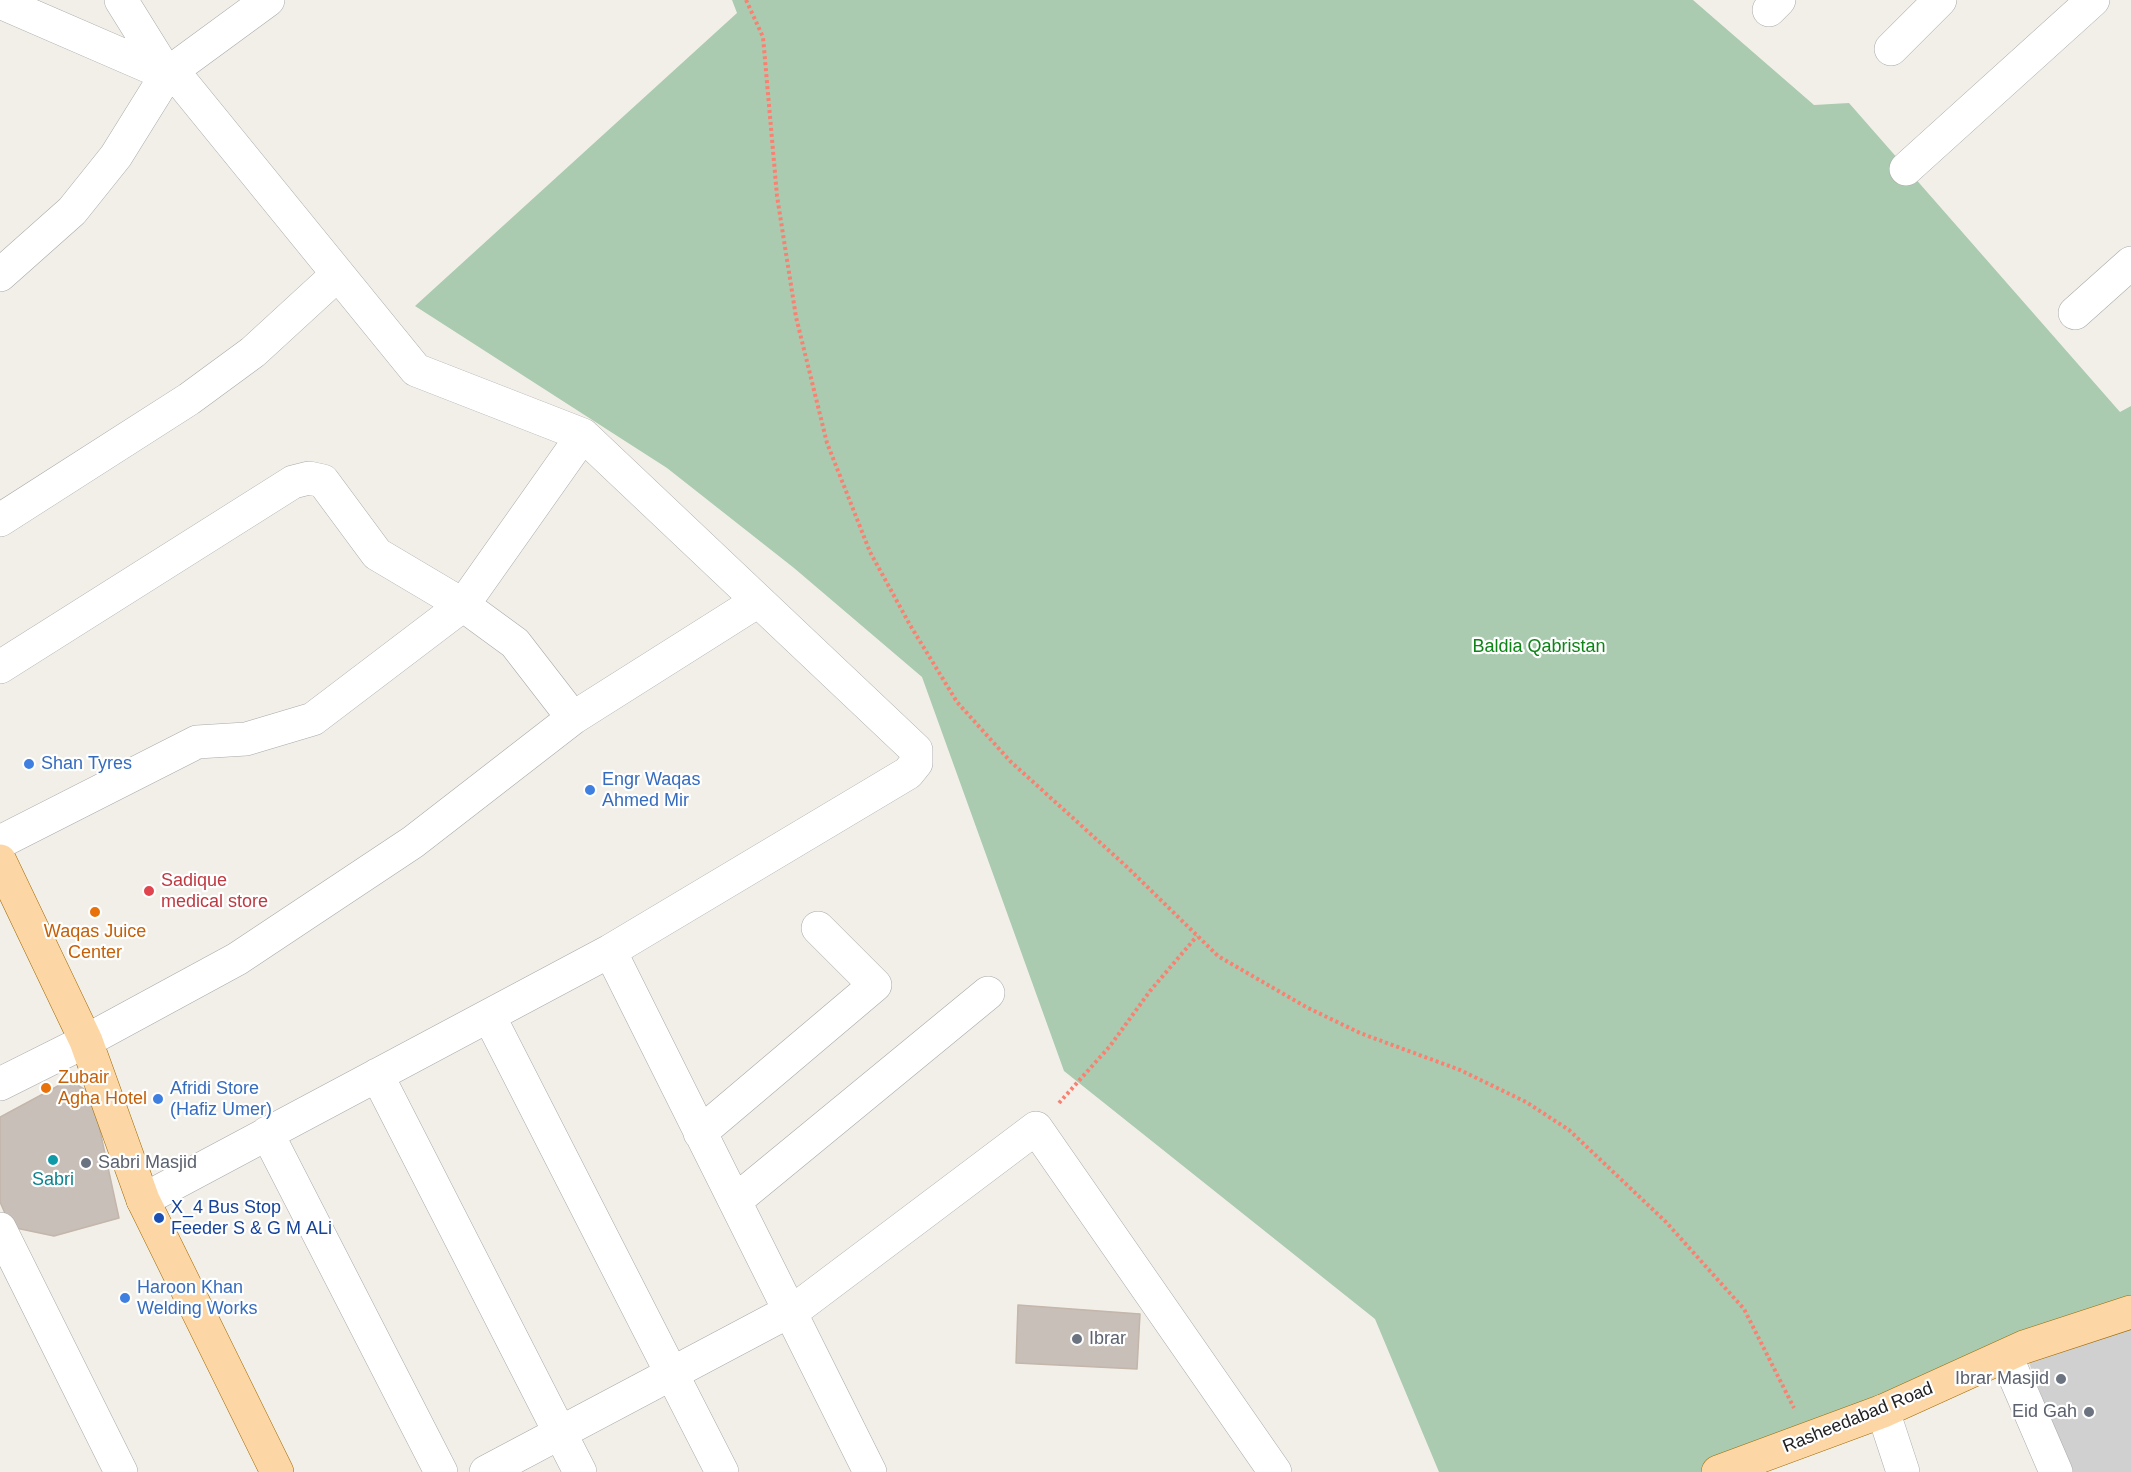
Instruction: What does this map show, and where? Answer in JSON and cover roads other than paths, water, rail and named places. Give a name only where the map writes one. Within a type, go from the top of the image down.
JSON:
[{"type":"main road","points":[[5,882],[86,1041],[143,1200],[278,1472]]},
{"type":"main road","name":"Rasheedabad Road","points":[[1718,1472],[1883,1411],[2006,1356],[2131,1312]]},
{"type":"street","points":[[121,0],[168,74]]},
{"type":"street","points":[[0,275],[72,212],[116,156],[168,74],[268,0]]},
{"type":"street","points":[[1891,49],[1940,0]]},
{"type":"street","points":[[1906,169],[2093,0]]},
{"type":"street","points":[[0,2],[180,80],[416,370],[583,435],[916,750],[916,763],[908,773],[610,951],[143,1200]]},
{"type":"street","points":[[2075,313],[2131,264]]},
{"type":"street","points":[[0,520],[189,399],[253,352],[338,274]]},
{"type":"street","points":[[0,842],[197,742],[246,739],[313,719],[463,605],[583,435]]},
{"type":"street","points":[[0,667],[293,482],[309,478],[323,481],[378,554],[463,605],[515,643],[573,718]]},
{"type":"street","points":[[0,1084],[86,1041],[257,946],[413,842],[573,718],[758,601]]},
{"type":"street","points":[[700,1132],[875,985],[818,928]]},
{"type":"street","points":[[610,951],[870,1472]]},
{"type":"street","points":[[735,1201],[988,993]]},
{"type":"street","points":[[489,1016],[722,1472]]},
{"type":"street","points":[[377,1075],[580,1472]]},
{"type":"street","points":[[486,1472],[789,1311],[1036,1128],[1275,1472]]},
{"type":"street","points":[[267,1133],[441,1472]]},
{"type":"street","points":[[4,1248],[121,1472]]},
{"type":"street","points":[[2006,1356],[2056,1472]]},
{"type":"street","points":[[1883,1411],[1903,1472]]},
{"type":"place","name":"Shan Tyres","points":[[29,764]]},
{"type":"place","name":"Engr Waqas Ahmed Mir","points":[[590,790]]},
{"type":"place","name":"Sadique medical store","points":[[149,891]]},
{"type":"place","name":"Waqas Juice Center","points":[[95,912]]},
{"type":"place","name":"Zubair Agha Hotel","points":[[46,1088]]},
{"type":"place","name":"Afridi Store (Hafiz Umer)","points":[[158,1099]]},
{"type":"place","name":"Sabri","points":[[53,1160]]},
{"type":"place","name":"Sabri Masjid","points":[[86,1163]]},
{"type":"place","name":"X_4 Bus Stop Feeder S & G M ALi","points":[[159,1218]]},
{"type":"place","name":"Haroon Khan Welding Works","points":[[125,1298]]},
{"type":"place","name":"Ibrar","points":[[1077,1339]]},
{"type":"place","name":"Ibrar Masjid","points":[[2061,1379]]},
{"type":"place","name":"Eid Gah","points":[[2089,1412]]},
{"type":"park label","name":"Baldia Qabristan","points":[[1539,647]]}]
